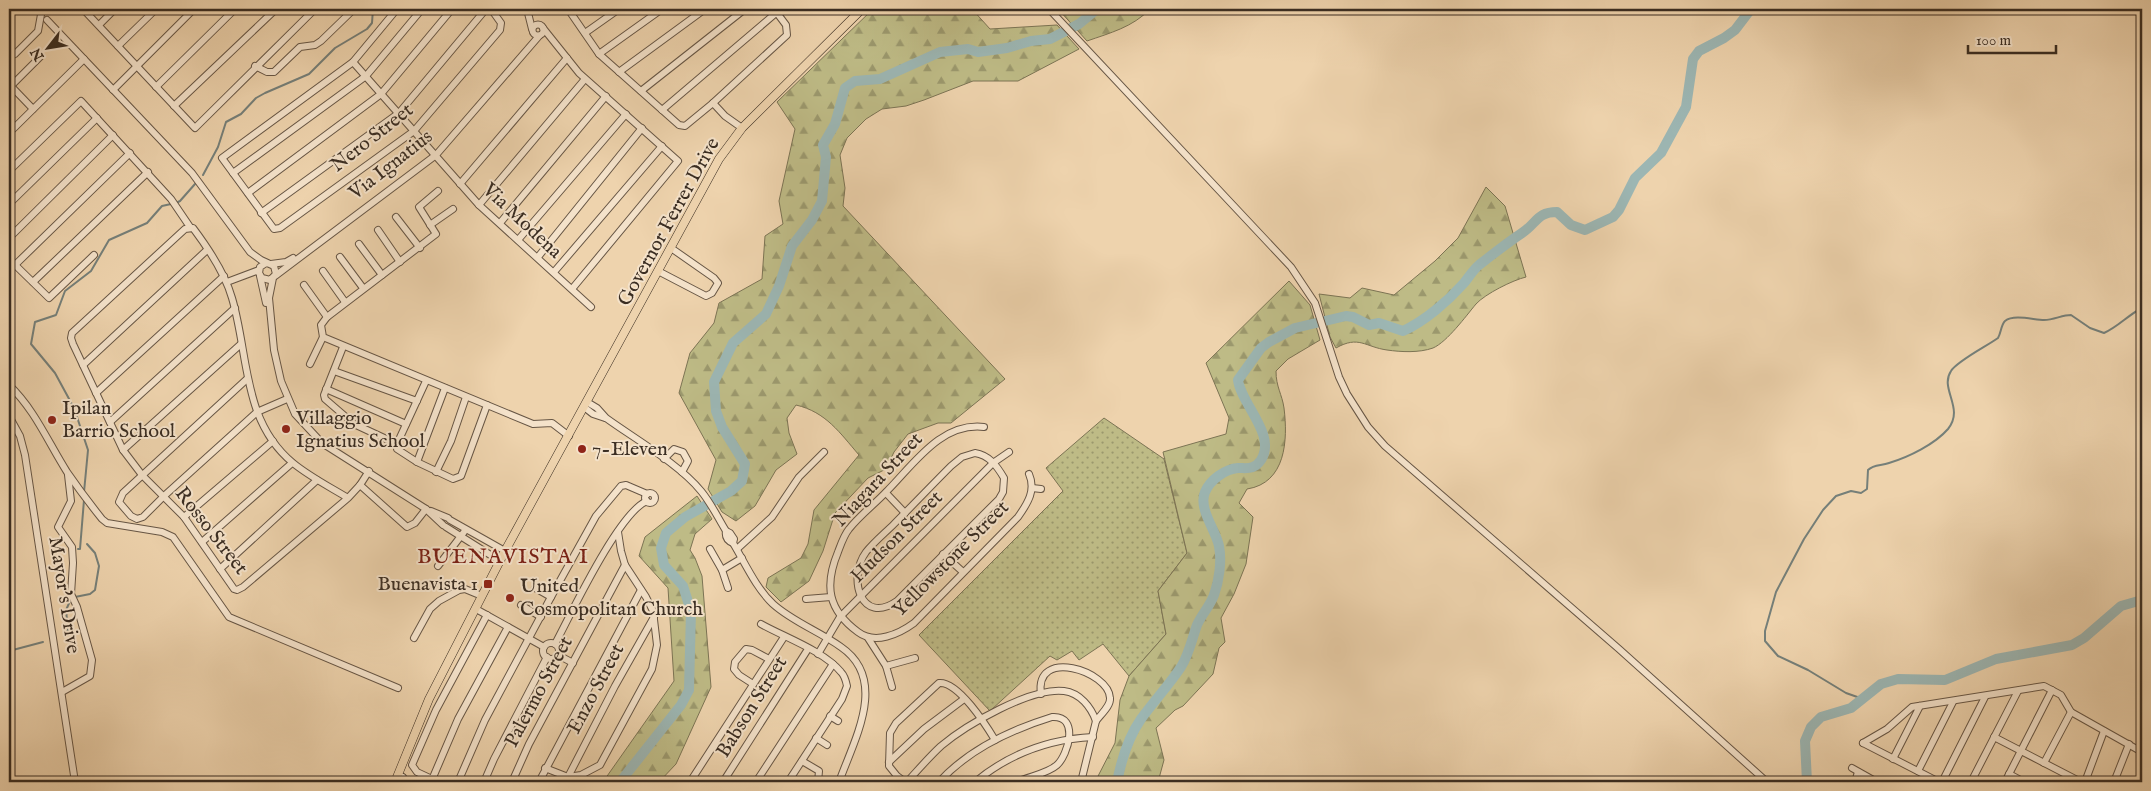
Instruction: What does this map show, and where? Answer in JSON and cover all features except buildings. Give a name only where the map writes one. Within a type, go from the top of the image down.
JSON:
[{"type":"main road","name":"Governor Ferrer Drive","points":[[396,778],[428,699],[505,551],[719,159],[742,128],[862,9]]},
{"type":"street","points":[[9,57],[15,54],[38,31],[42,9]]},
{"type":"street","points":[[83,9],[194,128],[315,9]]},
{"type":"street","points":[[98,25],[115,9]]},
{"type":"street","points":[[118,46],[156,9]]},
{"type":"street","points":[[113,90],[194,9]]},
{"type":"street","points":[[156,87],[235,9]]},
{"type":"street","points":[[174,106],[276,9]]},
{"type":"street","points":[[255,66],[267,72],[274,72],[300,48],[315,45],[321,41],[354,9]]},
{"type":"street","points":[[397,9],[353,62],[222,158],[261,214],[399,113],[486,9]]},
{"type":"street","points":[[233,173],[366,76],[422,9]]},
{"type":"street","points":[[248,194],[382,94],[452,9]]},
{"type":"street","name":"Nero Street","points":[[261,214],[274,229],[280,228],[414,131],[500,30],[501,23],[491,9]]},
{"type":"street","points":[[527,9],[532,30]]},
{"type":"street","points":[[527,9],[541,30]]},
{"type":"street","points":[[585,33],[619,9]]},
{"type":"street","points":[[599,54],[662,9]]},
{"type":"street","points":[[619,72],[705,9]]},
{"type":"street","points":[[641,91],[745,9]]},
{"type":"street","points":[[1049,9],[1291,267],[1315,304],[1339,377],[1352,402],[1368,427],[1385,446],[1626,655],[1767,782]]},
{"type":"street","points":[[572,10],[599,54],[641,91],[662,110],[679,125],[685,126],[713,104],[787,35],[786,25],[775,11],[662,110]]},
{"type":"street","points":[[47,20],[192,173],[256,257],[275,268],[269,298],[274,350],[287,399],[295,414],[313,436],[426,509],[444,526],[478,545],[500,561]]},
{"type":"street","points":[[532,30],[535,25],[552,38],[585,78],[678,161],[572,289]]},
{"type":"street","name":"Via Ignatius","points":[[527,49],[532,30]]},
{"type":"street","name":"Via Ignatius","points":[[274,277],[436,155],[527,49],[541,30]]},
{"type":"street","points":[[33,109],[10,85],[41,56]]},
{"type":"street","points":[[460,184],[567,58]]},
{"type":"street","points":[[10,128],[33,109],[84,59]]},
{"type":"street","name":"Via Modena","points":[[353,62],[479,205],[591,306]]},
{"type":"street","points":[[479,205],[585,78]]},
{"type":"street","points":[[500,223],[606,96]]},
{"type":"street","points":[[9,171],[81,101],[172,198],[225,279],[235,308],[247,379],[258,412],[273,441],[292,463],[348,498],[369,471]]},
{"type":"street","points":[[713,104],[725,116],[742,128]]},
{"type":"street","points":[[518,240],[626,114]]},
{"type":"street","points":[[9,204],[97,118]]},
{"type":"street","points":[[538,257],[642,128]]},
{"type":"street","points":[[9,238],[113,135]]},
{"type":"street","points":[[554,272],[662,146]]},
{"type":"street","points":[[15,265],[130,153]]},
{"type":"street","points":[[33,282],[148,172]]},
{"type":"street","points":[[310,364],[323,337],[321,325],[327,317],[436,234],[419,207],[438,192]]},
{"type":"street","points":[[430,225],[453,209]]},
{"type":"street","points":[[396,216],[420,248]]},
{"type":"street","name":"Rosso Street","points":[[190,227],[185,228],[72,333],[70,338],[123,450],[142,475],[184,517],[232,586],[237,590],[243,587],[348,498]]},
{"type":"street","points":[[378,230],[400,262]]},
{"type":"street","points":[[237,234],[258,273],[273,334]]},
{"type":"street","points":[[359,244],[382,275]]},
{"type":"street","points":[[658,271],[706,296],[715,289],[718,283],[714,278],[671,248]]},
{"type":"street","points":[[83,365],[207,250]]},
{"type":"street","name":"Via Ignatius","points":[[269,264],[286,262],[305,252]]},
{"type":"street","points":[[9,258],[48,298],[94,255]]},
{"type":"street","points":[[340,256],[364,288]]},
{"type":"street","points":[[96,393],[225,279],[258,273],[269,264]]},
{"type":"street","points":[[323,271],[345,302]]},
{"type":"street","points":[[258,273],[265,280],[274,277]]},
{"type":"street","points":[[304,285],[327,317]]},
{"type":"street","points":[[110,422],[235,308]]},
{"type":"street","points":[[323,337],[343,347],[533,424],[552,423],[571,432]]},
{"type":"street","points":[[123,450],[241,344]]},
{"type":"street","points":[[343,347],[326,389],[325,399],[354,424],[398,444]]},
{"type":"street","points":[[334,371],[417,401]]},
{"type":"street","points":[[247,379],[142,475],[119,499],[121,505],[131,516],[136,520],[141,518],[258,412],[287,399]]},
{"type":"street","points":[[426,381],[406,424],[398,444],[398,450],[417,462],[453,479],[456,480],[461,476],[487,405]]},
{"type":"street","points":[[9,385],[20,396],[38,421],[67,472],[107,523],[162,532],[173,537],[229,617],[398,688]]},
{"type":"street","points":[[417,462],[445,388]]},
{"type":"street","points":[[326,389],[406,424]]},
{"type":"street","points":[[436,472],[451,441],[466,397]]},
{"type":"street","points":[[586,405],[682,472],[702,492],[717,515],[728,538],[735,546],[764,594],[787,614],[842,647],[856,662],[864,677],[866,698],[862,718],[839,781],[847,782]]},
{"type":"street","name":"Mayor's Drive","points":[[9,416],[20,436],[25,455],[75,782]]},
{"type":"street","name":"Niagara Street","points":[[840,617],[831,597],[832,571],[844,536],[849,528],[886,493],[925,447],[956,429],[966,426],[984,427]]},
{"type":"street","points":[[184,517],[273,441]]},
{"type":"street","points":[[664,459],[674,449],[683,452],[688,461],[682,472]]},
{"type":"street","points":[[735,546],[772,518],[799,477],[824,452]]},
{"type":"street","name":"Hudson Street","points":[[818,654],[840,617],[994,464],[1009,452]]},
{"type":"street","points":[[975,453],[982,454],[994,464],[1004,478],[1004,492],[943,554],[889,606],[872,606],[860,597],[857,590],[857,580],[866,552],[905,513],[962,457],[975,453]]},
{"type":"street","points":[[202,542],[292,463]]},
{"type":"street","points":[[62,692],[90,676],[92,664],[77,607],[71,594],[72,547],[58,527],[71,501],[67,472]]},
{"type":"street","points":[[1029,474],[1032,488],[1041,489]]},
{"type":"street","points":[[220,569],[318,480]]},
{"type":"street","points":[[360,485],[407,527],[415,524],[426,509]]},
{"type":"street","points":[[458,782],[485,720],[596,516],[619,487],[626,485],[647,494],[645,497],[647,501],[633,510],[607,547],[555,644]]},
{"type":"street","name":"Yellowstone Street","points":[[868,638],[886,636],[904,630],[914,623],[1018,517],[1030,499],[1032,488]]},
{"type":"street","points":[[886,493],[905,513]]},
{"type":"street","points":[[426,509],[449,519],[505,551]]},
{"type":"street","points":[[438,566],[466,529]]},
{"type":"street","points":[[545,768],[568,777],[581,775],[598,767],[652,669],[657,645],[654,617],[650,604],[625,565],[618,532]]},
{"type":"street","points":[[478,545],[482,537]]},
{"type":"street","points":[[710,549],[722,570],[728,588]]},
{"type":"street","points":[[943,554],[963,572]]},
{"type":"street","points":[[722,570],[742,558]]},
{"type":"street","name":"Palermo Street","points":[[512,782],[529,744],[625,565]]},
{"type":"street","points":[[535,588],[551,597]]},
{"type":"street","points":[[414,638],[430,609],[439,602],[459,590],[465,589],[482,596]]},
{"type":"street","points":[[539,782],[641,590]]},
{"type":"street","points":[[806,599],[831,597]]},
{"type":"street","points":[[521,605],[541,617]]},
{"type":"street","points":[[476,609],[544,647]]},
{"type":"street","points":[[487,615],[436,710],[412,765],[414,770],[432,780],[458,719],[508,626]]},
{"type":"street","name":"Enzo Street","points":[[568,777],[615,686],[654,617]]},
{"type":"street","points":[[840,617],[860,634],[868,638],[886,666],[892,688]]},
{"type":"street","points":[[760,624],[818,654],[833,664],[841,672],[847,686],[845,693],[788,782]]},
{"type":"street","points":[[690,782],[784,637]]},
{"type":"street","points":[[544,647],[549,643],[555,644],[559,649],[558,655]]},
{"type":"street","points":[[544,647],[544,653],[548,658]]},
{"type":"street","points":[[753,684],[736,672],[735,662],[746,649],[752,650],[768,659]]},
{"type":"street","name":"Babson Street","points":[[726,781],[808,649]]},
{"type":"street","points":[[558,655],[573,663]]},
{"type":"street","points":[[548,658],[558,655]]},
{"type":"street","points":[[484,782],[494,759],[548,658]]},
{"type":"street","points":[[886,666],[915,658]]},
{"type":"street","points":[[756,782],[833,664]]},
{"type":"street","points":[[1041,694],[1039,684],[1041,680],[1052,670],[1065,666],[1082,671],[1100,682],[1109,694],[1110,702],[1096,721],[1094,737],[1081,782]]},
{"type":"street","points":[[995,740],[982,718],[949,684],[943,682],[936,684],[892,727],[889,737],[889,762],[891,770],[906,782],[941,746],[982,718],[1006,706],[1041,694],[1064,691],[1073,694],[1088,705],[1096,721]]},
{"type":"street","points":[[1985,697],[1940,782],[1863,743],[1886,729],[1912,707],[1985,697],[2044,686],[2060,695],[2071,712],[2142,752]]},
{"type":"street","points":[[2005,782],[2052,690]]},
{"type":"street","points":[[1971,782],[2018,691]]},
{"type":"street","points":[[889,762],[930,724],[964,699]]},
{"type":"street","points":[[1918,771],[1953,702]]},
{"type":"street","points":[[1894,759],[1920,706]]},
{"type":"street","points":[[2044,763],[2071,712]]},
{"type":"street","points":[[830,716],[838,721]]},
{"type":"street","points":[[939,782],[959,762],[995,740],[1037,722],[1060,716],[1068,722],[1068,738],[1063,758],[1059,764],[1018,782]]},
{"type":"street","points":[[2085,782],[2104,731]]},
{"type":"street","points":[[975,782],[1001,764],[1029,750],[1068,738],[1094,737]]},
{"type":"street","points":[[1994,737],[2081,782]]},
{"type":"street","points":[[816,738],[826,745]]},
{"type":"street","points":[[2114,782],[2128,744]]},
{"type":"street","points":[[802,761],[819,771],[818,782]]},
{"type":"street","points":[[1852,768],[1877,782]]},
{"type":"street","points":[[1855,782],[1858,772]]},
{"type":"street","points":[[2009,774],[2024,782]]},
{"type":"street","points":[[396,778],[402,777],[406,782]]},
{"type":"green space","points":[[873,9],[972,9],[990,29],[1057,25],[1079,49],[1018,81],[973,81],[906,106],[882,109],[866,119],[847,138],[840,155],[845,188],[843,206],[1005,379],[951,423],[938,423],[908,434],[894,452],[886,469],[868,478],[835,513],[823,551],[809,581],[781,602],[766,587],[768,578],[801,558],[808,544],[814,510],[859,455],[832,424],[807,408],[796,405],[787,418],[789,433],[797,454],[776,470],[755,506],[736,521],[722,512],[708,489],[716,460],[679,393],[690,353],[714,323],[719,303],[762,279],[765,236],[783,224],[779,201],[795,129],[777,102]]},
{"type":"green space","points":[[1058,9],[1150,9],[1129,25],[1087,41]]},
{"type":"green space","points":[[1486,187],[1505,206],[1526,277],[1500,288],[1480,300],[1450,335],[1438,345],[1428,350],[1387,350],[1356,342],[1344,344],[1336,348],[1330,337],[1319,294],[1350,298],[1362,288],[1394,295],[1435,261],[1458,238]]},
{"type":"green space","points":[[1289,281],[1310,305],[1320,340],[1288,359],[1276,371],[1285,420],[1282,458],[1270,478],[1260,485],[1247,489],[1239,503],[1253,517],[1246,564],[1234,594],[1221,618],[1225,642],[1219,648],[1213,674],[1183,706],[1175,710],[1156,728],[1164,760],[1158,782],[1095,782],[1115,743],[1120,700],[1129,676],[1166,634],[1158,591],[1187,553],[1163,452],[1226,434],[1229,418],[1206,363]]},
{"type":"green space","points":[[1104,418],[1164,459],[1187,553],[1158,591],[1166,634],[1129,676],[1103,644],[1079,660],[1072,651],[1057,660],[1050,656],[990,711],[919,635],[1063,491],[1046,468]]},
{"type":"green space","points":[[697,496],[712,519],[695,534],[690,550],[702,576],[711,687],[676,764],[659,782],[599,782],[605,779],[674,681],[668,588],[639,556],[645,537]]},
{"type":"waterway","points":[[203,175],[218,147],[226,122],[241,114],[256,98],[309,74],[335,48],[367,29],[372,23],[373,9]]},
{"type":"waterway","points":[[620,782],[681,705],[689,690],[691,611],[683,586],[664,565],[661,548],[666,533],[685,517],[731,491],[742,481],[745,464],[722,427],[716,411],[714,382],[733,343],[766,314],[779,286],[792,246],[812,220],[822,201],[826,157],[823,145],[835,124],[845,88],[855,81],[880,79],[940,52],[968,49],[978,52],[1050,39],[1079,24],[1096,10],[1109,9]]},
{"type":"waterway","points":[[1117,782],[1123,758],[1133,733],[1141,719],[1184,662],[1197,625],[1216,589],[1220,571],[1220,552],[1204,505],[1205,492],[1210,483],[1223,473],[1238,468],[1251,468],[1256,465],[1261,460],[1265,450],[1262,430],[1245,399],[1238,380],[1261,348],[1295,328],[1346,316],[1353,317],[1369,325],[1379,323],[1403,331],[1420,322],[1436,310],[1458,290],[1479,265],[1527,229],[1541,216],[1550,212],[1557,212],[1571,225],[1585,230],[1613,217],[1619,210],[1635,178],[1661,153],[1686,107],[1693,59],[1699,51],[1735,30],[1751,9]]},
{"type":"waterway","points":[[176,203],[195,184]]},
{"type":"waterway","points":[[84,492],[88,450],[74,408],[55,373],[31,344],[35,322],[56,315],[65,291],[91,271],[109,240],[147,223],[162,206],[171,204]]},
{"type":"waterway","points":[[1863,699],[1846,693],[1808,670],[1778,656],[1765,641],[1765,631],[1776,592],[1804,539],[1823,510],[1836,496],[1851,491],[1861,493],[1867,489],[1868,470],[1870,468],[1913,454],[1943,435],[1953,421],[1954,414],[1948,385],[1951,371],[1966,358],[1998,338],[2005,321],[2013,318],[2048,320],[2071,315],[2090,328],[2104,333],[2142,308]]},
{"type":"waterway","points":[[78,549],[80,549],[84,500]]},
{"type":"waterway","points":[[75,597],[90,594],[95,590],[99,566],[95,553],[87,544]]},
{"type":"waterway","points":[[64,636],[68,630],[66,610],[71,599]]},
{"type":"waterway","points":[[1807,782],[1805,741],[1811,727],[1821,717],[1851,708],[1881,684],[1898,679],[1945,680],[1996,659],[2072,645],[2084,638],[2121,606],[2142,600]]},
{"type":"waterway","points":[[9,651],[43,642]]},
{"type":"place","name":"Ipilan Barrio School","points":[[52,420]]},
{"type":"place","name":"Villaggio Ignatius School","points":[[286,429]]},
{"type":"place","name":"7-Eleven","points":[[582,449]]},
{"type":"place","name":"Buenavista 1","points":[[488,584]]},
{"type":"place","name":"United Cosmopolitan Church","points":[[510,598]]},
{"type":"district","name":"BUENAVISTA I","points":[[503,557]]}]
